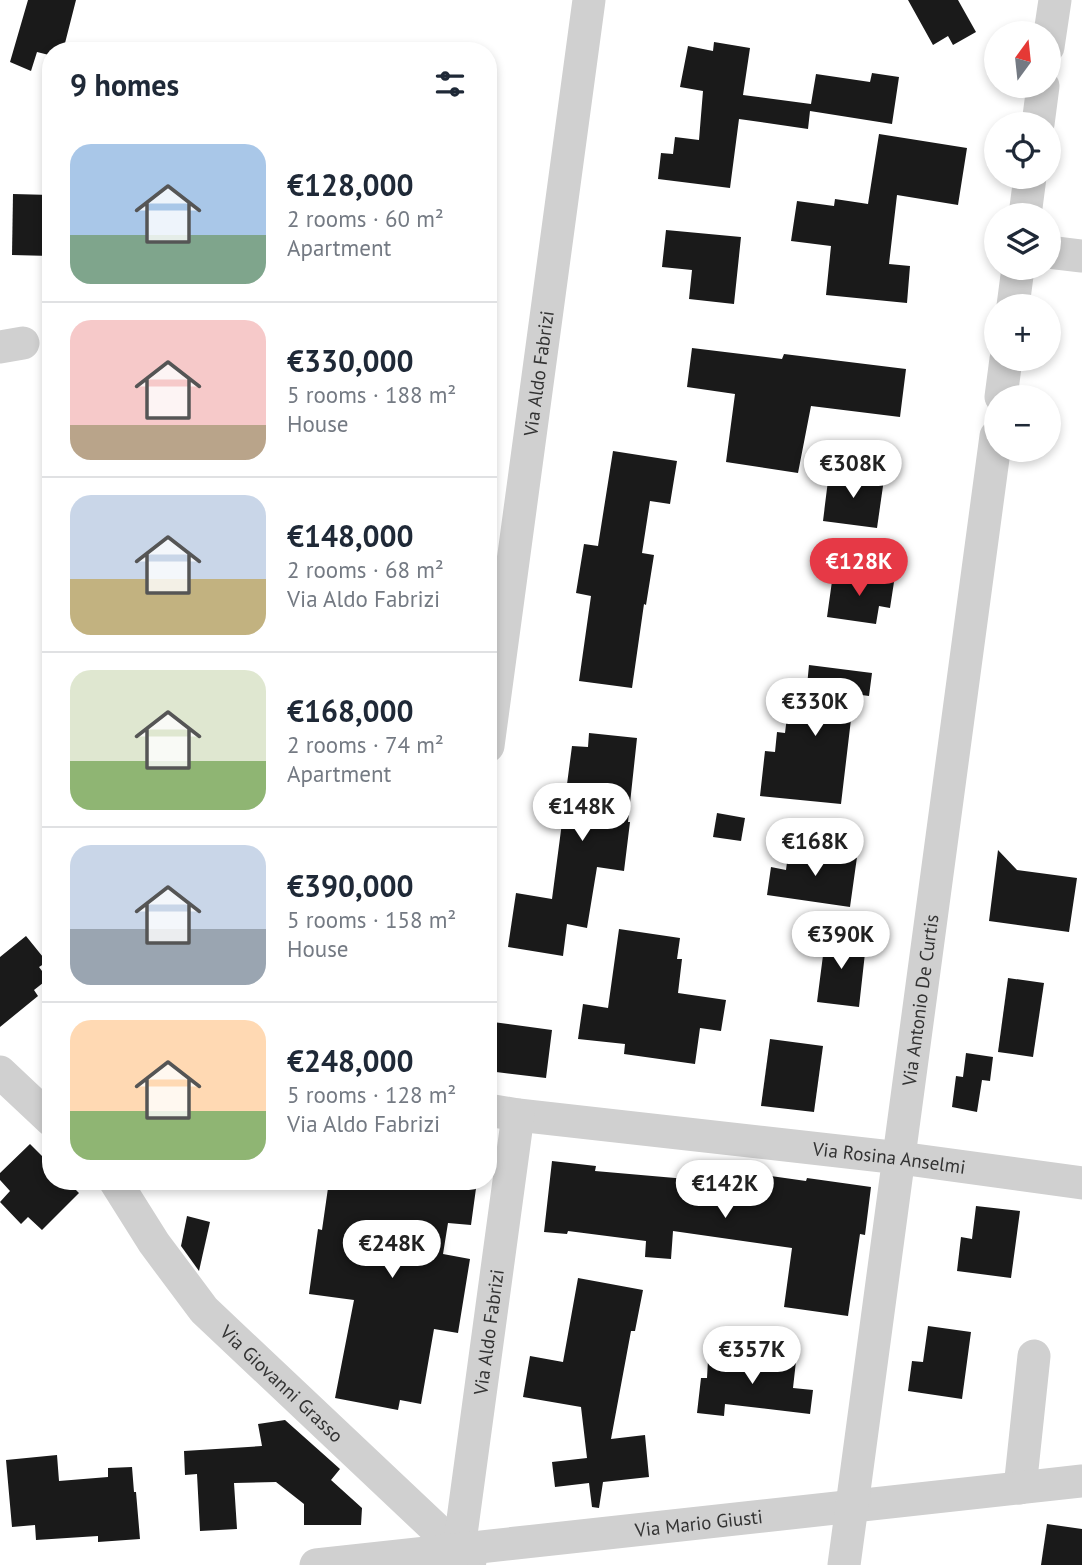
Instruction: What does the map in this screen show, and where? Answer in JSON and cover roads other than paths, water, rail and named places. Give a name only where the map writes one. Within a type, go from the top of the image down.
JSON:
[{"type":"street","name":"Via Aldo Fabrizi","points":[[497,680],[589,0]]},
{"type":"street","points":[[1052,21],[1055,0]]},
{"type":"street","points":[[1061,253],[1082,256]]},
{"type":"street","name":"Via Antonio De Curtis","points":[[844,1565],[993,462]]},
{"type":"street","points":[[0,1072],[42,1112]]},
{"type":"street","name":"Via Aldo Fabrizi","points":[[497,1184],[503,1112]]},
{"type":"street","name":"Via Rosina Anselmi","points":[[503,1112],[900,1158],[1082,1183]]},
{"type":"street","name":"Via Giovanni Grasso","points":[[121,1190],[154,1243],[204,1310],[466,1557]]},
{"type":"street","name":"Via Aldo Fabrizi","points":[[466,1557],[497,1190]]},
{"type":"street","points":[[1020,1488],[1034,1356]]},
{"type":"street","name":"Via Mario Giusti","points":[[316,1565],[466,1557],[852,1505],[1082,1481]]}]
